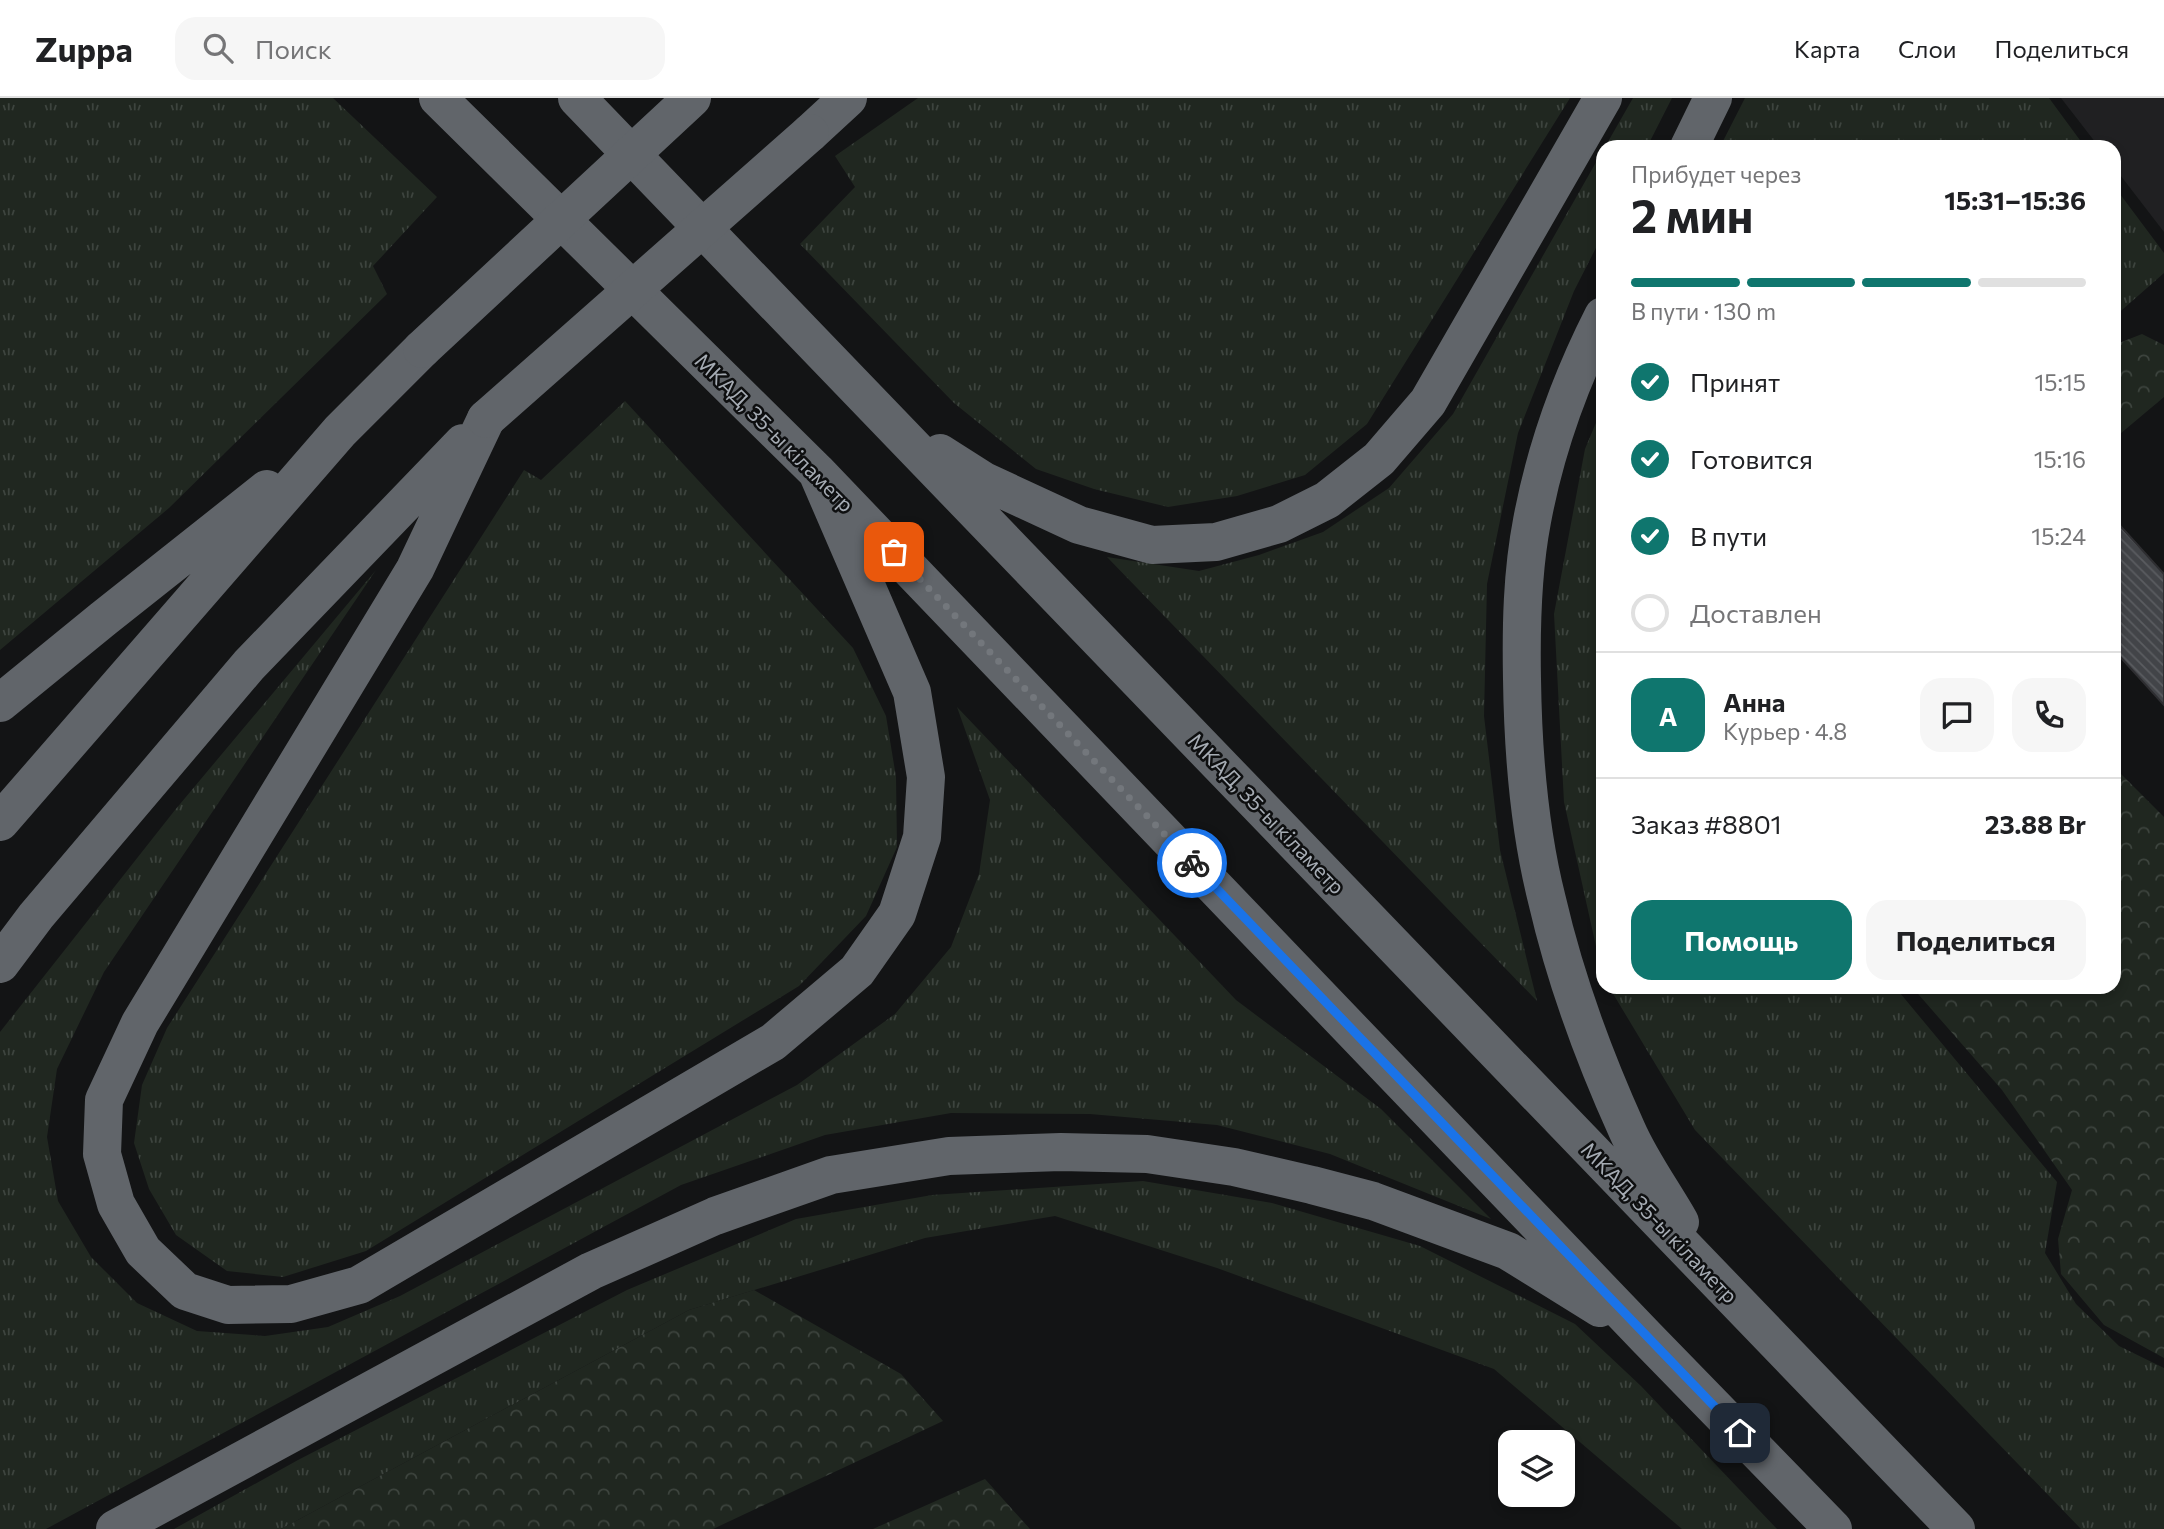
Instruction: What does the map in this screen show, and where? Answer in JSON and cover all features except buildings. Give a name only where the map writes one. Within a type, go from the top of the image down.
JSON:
[{"type":"highway","name":"МКАД, 35-ы кіламетр","points":[[438,98],[817,472],[1833,1529]]},
{"type":"highway","name":"МКАД, 35-ы кіламетр","points":[[577,98],[1956,1529]]},
{"type":"highway","points":[[0,822],[340,432],[422,349],[692,98]]},
{"type":"highway","points":[[0,964],[36,916],[249,666],[486,419],[848,98]]},
{"type":"highway","points":[[884,417],[984,481],[1079,525],[1152,545],[1216,542],[1279,524],[1327,500],[1379,459],[1428,402],[1603,98]]},
{"type":"highway","points":[[1692,140],[1713,98]]},
{"type":"highway","points":[[1596,330],[1555,436],[1532,521],[1521,618],[1522,714],[1531,813],[1546,899],[1568,977],[1590,1036],[1628,1132],[1712,1275]]},
{"type":"highway","points":[[486,419],[415,569],[140,1023],[104,1100],[102,1154],[116,1204],[143,1251],[186,1291],[228,1305],[291,1304],[359,1285],[773,1042],[857,971],[897,914],[922,837],[926,777],[912,692],[817,472]]},
{"type":"highway","points":[[0,704],[340,432]]},
{"type":"highway","points":[[115,1529],[592,1271],[715,1216],[831,1175],[950,1156],[1061,1152],[1147,1154],[1234,1167],[1373,1201],[1508,1251],[1646,1337]]},
{"type":"shaded area","points":[[2061,98],[2164,98],[2164,232],[2121,176],[2121,140],[2094,140]]},
{"type":"green space","points":[[0,98],[333,98],[437,197],[373,266],[387,294],[169,508],[0,650]]},
{"type":"green space","points":[[918,98],[1570,98],[1367,424],[1305,475],[1237,496],[1168,507],[1094,489],[1036,469],[954,403],[800,244],[855,187],[835,156]]},
{"type":"green space","points":[[1633,98],[1672,98],[1651,140],[1609,140]]},
{"type":"green space","points":[[1745,98],[2049,98],[2080,140],[1724,140]]},
{"type":"green space","points":[[1596,162],[1596,248],[1574,291],[1518,433],[1487,584],[1484,716],[1500,850],[1537,1001],[1107,557],[1199,571],[1259,555],[1323,532],[1389,488],[1453,414]]},
{"type":"green space","points":[[2121,195],[2164,253],[2164,273],[2121,311]]},
{"type":"green space","points":[[2142,334],[2164,345],[2164,397],[2121,433],[2121,342]]},
{"type":"green space","points":[[625,401],[853,648],[886,716],[896,777],[897,847],[866,916],[799,986],[366,1251],[283,1277],[227,1271],[176,1235],[149,1189],[134,1143],[142,1085],[167,1028],[524,470],[541,480]]},
{"type":"green space","points":[[1596,423],[1596,946],[1564,802],[1554,614],[1585,449]]},
{"type":"green space","points":[[376,570],[104,972],[57,1069],[47,1137],[58,1201],[91,1257],[137,1303],[197,1331],[265,1336],[328,1327],[400,1296],[797,1085],[895,1014],[951,947],[979,874],[990,800],[957,707],[1236,1000],[1381,1109],[1491,1219],[1330,1154],[1217,1125],[1090,1114],[951,1113],[825,1135],[681,1185],[46,1529],[0,1529],[0,1032],[175,810]]},
{"type":"green space","points":[[2121,774],[2164,817],[2164,1358],[2104,1325],[2061,1274],[2058,1239],[2072,1190],[2002,1090],[1918,994],[2121,994]]},
{"type":"green space","points":[[1613,994],[1901,994],[2057,1182],[2045,1253],[2076,1304],[2119,1346],[2164,1368],[2164,1529],[2081,1529],[1695,1130]]},
{"type":"green space","points":[[1143,1181],[1272,1203],[1420,1246],[1575,1324],[1641,1386],[1777,1529],[1682,1529],[1575,1438],[1575,1430],[1566,1430],[1494,1369],[1217,1268],[1055,1216],[925,1238],[689,1310],[281,1529],[174,1529],[298,1460],[627,1290],[796,1219],[932,1195]]},
{"type":"green space","points":[[754,1290],[901,1374],[943,1421],[713,1529],[281,1529],[689,1310]]},
{"type":"green space","points":[[985,1479],[1030,1529],[873,1529]]},
{"type":"way so far","points":[[894,552],[1192,863]]},
{"type":"route","points":[[1192,863],[1740,1433]]}]
